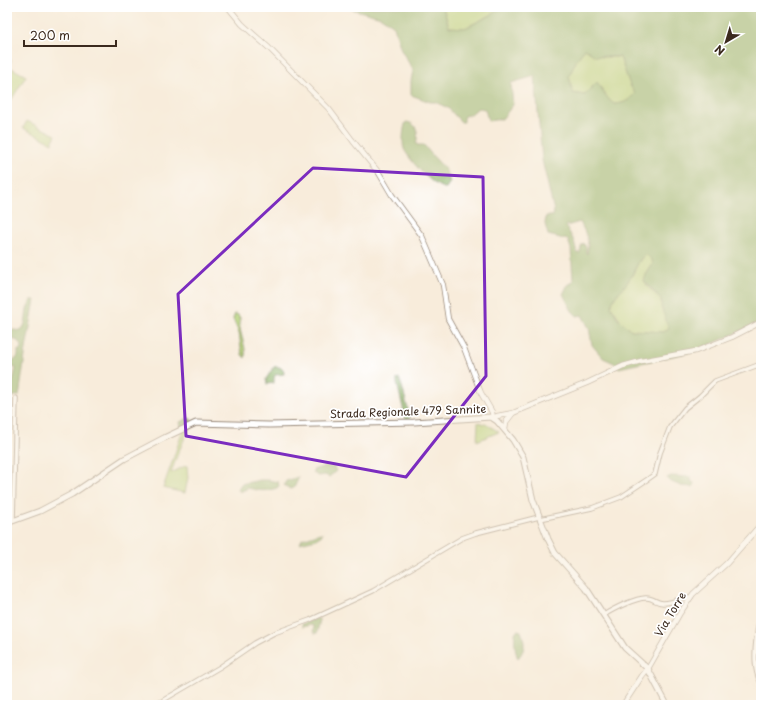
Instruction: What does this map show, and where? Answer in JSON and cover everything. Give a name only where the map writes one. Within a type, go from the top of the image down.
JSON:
[{"type":"main road","points":[[228,7],[241,23],[269,48],[329,109],[379,173],[392,195],[422,236],[443,285],[448,319],[464,348],[481,393],[492,412],[493,418],[495,416],[513,413],[587,383],[623,366],[696,351],[732,337],[761,322]]},
{"type":"main road","points":[[505,430],[506,422],[513,413]]},
{"type":"main road","name":"Strada Regionale 479 Sannite","points":[[7,523],[40,511],[72,494],[124,459],[164,438],[196,424],[269,425],[414,422],[486,416],[493,418],[505,430],[519,449],[523,457],[533,500],[555,553],[586,588],[625,648],[648,669],[667,705]]},
{"type":"main road","name":"Via Torre","points":[[622,705],[648,669],[691,597],[727,563],[760,526]]},
{"type":"street","points":[[155,705],[220,667],[255,643],[274,633],[310,620],[373,591],[462,538],[483,531],[592,508],[621,496],[655,474],[660,452],[670,427],[685,408],[715,381],[761,364]]},
{"type":"street","points":[[13,522],[16,398]]},
{"type":"street","points":[[604,615],[624,604],[644,598],[652,599],[660,604],[666,604],[680,598],[691,597]]},
{"type":"street","points":[[761,611],[758,623],[755,664],[757,675],[761,683]]},
{"type":"highlighted area","points":[[313,168],[483,177],[486,376],[406,477],[186,436],[178,294]]},
{"type":"green space","points":[[344,7],[443,7],[449,27],[465,28],[491,15],[501,7],[761,7],[761,322],[696,351],[619,368],[614,363],[603,358],[592,345],[589,328],[582,315],[577,316],[572,311],[563,294],[568,284],[571,284],[573,280],[571,249],[568,240],[548,235],[545,224],[546,216],[553,216],[554,211],[542,160],[535,76],[511,83],[513,105],[502,119],[488,121],[485,109],[478,108],[471,114],[464,116],[464,122],[461,122],[448,108],[435,102],[430,102],[411,95],[413,70],[401,50],[394,26],[381,17]],"holes":[[[585,49],[595,56],[620,57],[630,85],[635,93],[628,100],[623,103],[614,104],[607,97],[597,82],[584,95],[573,93],[569,76],[577,59]],[[580,222],[588,241],[587,254],[586,247],[583,243],[580,253],[577,253],[574,241],[566,226]],[[646,254],[652,260],[653,264],[644,281],[662,302],[661,307],[669,328],[663,332],[632,330],[617,317],[611,306]]]},
{"type":"green space","points":[[443,7],[501,7],[491,15],[465,28],[449,27]]},
{"type":"green space","points":[[585,49],[602,57],[620,57],[630,85],[635,94],[623,103],[614,104],[607,99],[605,93],[583,95],[573,93],[569,76],[577,59]]},
{"type":"green space","points":[[7,57],[11,60],[8,66],[26,76],[10,102],[7,100],[7,90],[10,87],[7,84]]},
{"type":"green space","points":[[27,121],[56,135],[52,143],[23,128]]},
{"type":"green space","points":[[406,122],[413,124],[417,130],[416,144],[424,145],[445,169],[450,182],[446,188],[441,187],[429,179],[407,154],[403,143]]},
{"type":"green space","points":[[646,254],[652,260],[653,264],[646,275],[647,286],[660,298],[669,328],[663,332],[632,330],[623,324],[611,306],[640,260]]},
{"type":"green space","points":[[31,300],[35,300],[19,396],[14,396],[12,398],[12,385],[16,368],[7,366],[7,361],[16,359],[18,356],[18,350],[20,351],[21,346],[18,341],[7,337],[11,329],[20,330],[23,328],[27,309]]},
{"type":"green space","points":[[235,314],[240,318],[239,323],[245,348],[245,358],[242,354],[239,333],[233,319]]},
{"type":"green space","points":[[274,367],[281,368],[284,374],[275,375],[274,383],[267,384],[266,379]]},
{"type":"green space","points":[[399,378],[410,417],[406,420],[397,383],[397,379]]},
{"type":"green space","points":[[188,418],[191,419],[191,423],[181,427],[180,422]]},
{"type":"green space","points":[[478,422],[488,425],[499,432],[477,441]]},
{"type":"green space","points":[[189,428],[171,473],[187,465],[188,478],[185,493],[163,488],[183,430]]},
{"type":"green space","points":[[326,466],[334,467],[336,471],[329,477],[325,475],[320,476],[313,472],[313,470]]},
{"type":"green space","points":[[671,476],[691,477],[691,481],[694,483],[694,486],[681,486],[669,481],[667,478]]},
{"type":"green space","points":[[299,477],[294,488],[290,489],[284,485],[286,481]]},
{"type":"green space","points":[[260,480],[278,482],[279,486],[277,488],[265,491],[248,488],[240,492],[238,489],[241,484]]},
{"type":"green space","points":[[322,533],[322,535],[316,539],[300,543],[302,539]]},
{"type":"green space","points":[[317,618],[320,620],[316,634],[313,632],[314,627],[311,625],[302,627],[302,624]]},
{"type":"green space","points":[[518,630],[521,631],[524,649],[518,658],[516,652],[515,633]]}]
